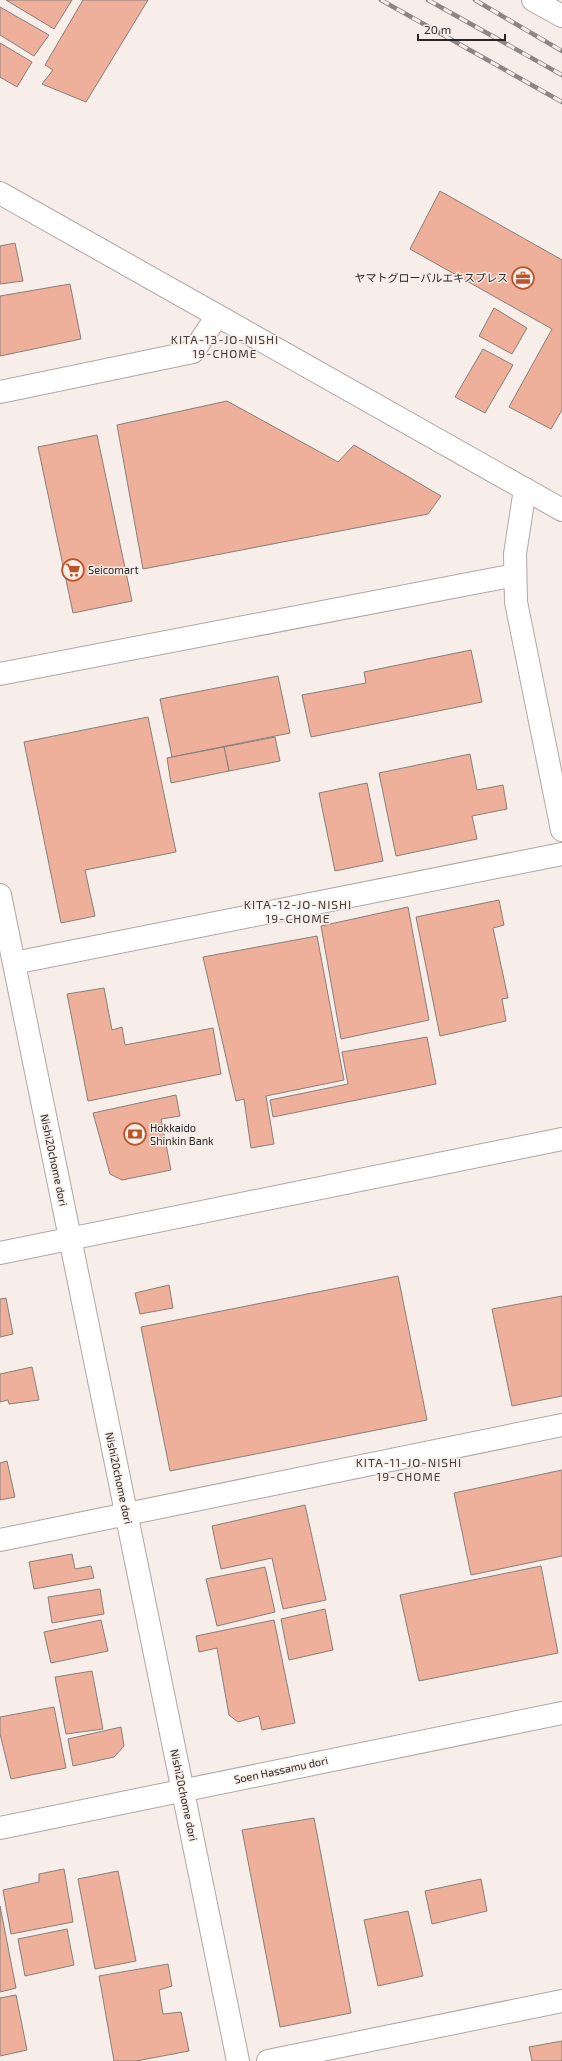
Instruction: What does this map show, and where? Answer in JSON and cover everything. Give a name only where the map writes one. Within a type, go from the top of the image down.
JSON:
[{"type":"street","points":[[533,0],[562,16]]},
{"type":"street","points":[[0,193],[562,510]]},
{"type":"street","points":[[0,392],[193,352],[217,316]]},
{"type":"street","points":[[525,489],[514,554],[516,602],[562,830]]},
{"type":"street","points":[[0,674],[515,575]]},
{"type":"street","points":[[14,962],[562,854]]},
{"type":"street","name":"Nishi20chome dori","points":[[0,895],[238,2061]]},
{"type":"street","points":[[0,1253],[562,1139]]},
{"type":"street","points":[[0,1540],[562,1425]]},
{"type":"street","name":"Soen Hassamu dori","points":[[0,1828],[562,1713]]},
{"type":"street","points":[[268,2061],[562,2001]]},
{"type":"building","points":[[6,0],[72,0],[54,29]]},
{"type":"building","points":[[83,0],[148,0],[86,102],[42,84],[53,70],[45,65]]},
{"type":"building","points":[[0,7],[49,35],[34,56],[0,35]]},
{"type":"building","points":[[0,43],[32,62],[17,87],[0,77]]},
{"type":"building","points":[[440,191],[562,260],[562,410],[551,429],[509,407],[552,329],[410,249]]},
{"type":"building","points":[[15,243],[23,281],[0,284],[0,246]]},
{"type":"building","points":[[70,284],[81,339],[0,356],[0,296]]},
{"type":"building","points":[[494,308],[527,328],[512,354],[479,336]]},
{"type":"building","points":[[483,349],[513,365],[485,413],[455,397]]},
{"type":"building","points":[[227,401],[338,462],[354,445],[441,496],[428,514],[143,569],[117,425]]},
{"type":"building","points":[[97,435],[132,601],[73,613],[38,447]]},
{"type":"building","points":[[471,650],[482,702],[311,737],[302,695],[366,683],[364,672]]},
{"type":"building","points":[[278,676],[290,733],[172,757],[160,699]]},
{"type":"building","points":[[148,717],[176,852],[85,870],[95,916],[61,923],[24,742]]},
{"type":"building","points":[[275,737],[280,761],[229,771],[224,747]]},
{"type":"building","points":[[224,747],[229,771],[171,783],[167,758]]},
{"type":"building","points":[[470,754],[477,790],[503,785],[507,809],[472,816],[477,839],[396,856],[379,773]]},
{"type":"building","points":[[367,783],[383,861],[335,871],[319,793]]},
{"type":"building","points":[[499,900],[504,925],[493,928],[508,998],[502,999],[506,1021],[440,1036],[416,917]]},
{"type":"building","points":[[408,907],[429,1020],[341,1039],[321,926]]},
{"type":"building","points":[[317,936],[344,1080],[266,1096],[274,1144],[251,1148],[244,1099],[236,1101],[203,957]]},
{"type":"building","points":[[104,988],[112,1030],[122,1027],[125,1045],[213,1028],[221,1074],[88,1101],[67,994]]},
{"type":"building","points":[[427,1037],[436,1084],[273,1117],[270,1100],[348,1084],[342,1052]]},
{"type":"building","points":[[176,1095],[180,1116],[161,1119],[171,1170],[122,1180],[110,1174],[93,1113]]},
{"type":"building","points":[[398,1276],[427,1420],[170,1471],[141,1327]]},
{"type":"building","points":[[169,1285],[173,1308],[140,1314],[135,1293]]},
{"type":"building","points":[[562,1296],[562,1396],[512,1406],[492,1309]]},
{"type":"building","points":[[6,1298],[13,1334],[0,1337],[0,1299]]},
{"type":"building","points":[[32,1367],[39,1400],[9,1404],[8,1400],[0,1402],[0,1374]]},
{"type":"building","points":[[7,1461],[15,1497],[0,1500],[0,1463]]},
{"type":"building","points":[[562,1470],[562,1556],[471,1575],[454,1493]]},
{"type":"building","points":[[305,1505],[326,1600],[283,1609],[272,1558],[221,1569],[212,1526]]},
{"type":"building","points":[[72,1554],[75,1569],[91,1566],[94,1578],[34,1589],[29,1562]]},
{"type":"building","points":[[541,1566],[558,1653],[419,1681],[400,1595]]},
{"type":"building","points":[[265,1567],[275,1612],[217,1626],[206,1579]]},
{"type":"building","points":[[100,1589],[104,1614],[52,1623],[48,1597]]},
{"type":"building","points":[[325,1609],[333,1650],[289,1660],[281,1619]]},
{"type":"building","points":[[101,1620],[108,1651],[51,1663],[44,1632]]},
{"type":"building","points":[[274,1620],[295,1723],[262,1730],[259,1716],[238,1722],[229,1715],[217,1648],[199,1652],[196,1636]]},
{"type":"building","points":[[92,1671],[103,1729],[66,1734],[55,1677]]},
{"type":"building","points":[[54,1707],[66,1768],[11,1779],[0,1734],[0,1717]]},
{"type":"building","points":[[121,1727],[124,1746],[114,1757],[73,1766],[68,1739]]},
{"type":"building","points":[[314,1818],[351,2013],[280,2027],[242,1830]]},
{"type":"building","points":[[64,1869],[73,1922],[11,1934],[3,1890],[39,1882],[39,1874]]},
{"type":"building","points":[[118,1871],[136,1961],[95,1969],[78,1879]]},
{"type":"building","points":[[481,1879],[487,1911],[432,1924],[425,1891]]},
{"type":"building","points":[[0,1906],[16,1988],[0,1992]]},
{"type":"building","points":[[408,1911],[423,1976],[378,1986],[364,1920]]},
{"type":"building","points":[[67,1929],[74,1965],[25,1976],[18,1939]]},
{"type":"building","points":[[168,1964],[172,1986],[159,1990],[163,2014],[181,2012],[189,2051],[136,2061],[114,2061],[99,1976]]},
{"type":"building","points":[[16,1995],[27,2050],[0,2056],[0,1998]]},
{"type":"building","points":[[562,2041],[562,2061],[532,2061],[529,2047]]},
{"type":"railway","points":[[381,0],[562,102]]},
{"type":"railway","points":[[428,0],[562,75]]},
{"type":"railway","points":[[475,0],[562,51]]},
{"type":"place","name":"ヤマトグローバルエキスプレス","points":[[523,278]]},
{"type":"place","name":"Seicomart","points":[[73,570]]},
{"type":"place","name":"Hokkaido Shinkin Bank","points":[[135,1134]]},
{"type":"district","name":"KITA-13-JO-NISHI 19-CHOME","points":[[225,347]]},
{"type":"district","name":"KITA-12-JO-NISHI 19-CHOME","points":[[298,912]]},
{"type":"district","name":"KITA-11-JO-NISHI 19-CHOME","points":[[409,1470]]}]
